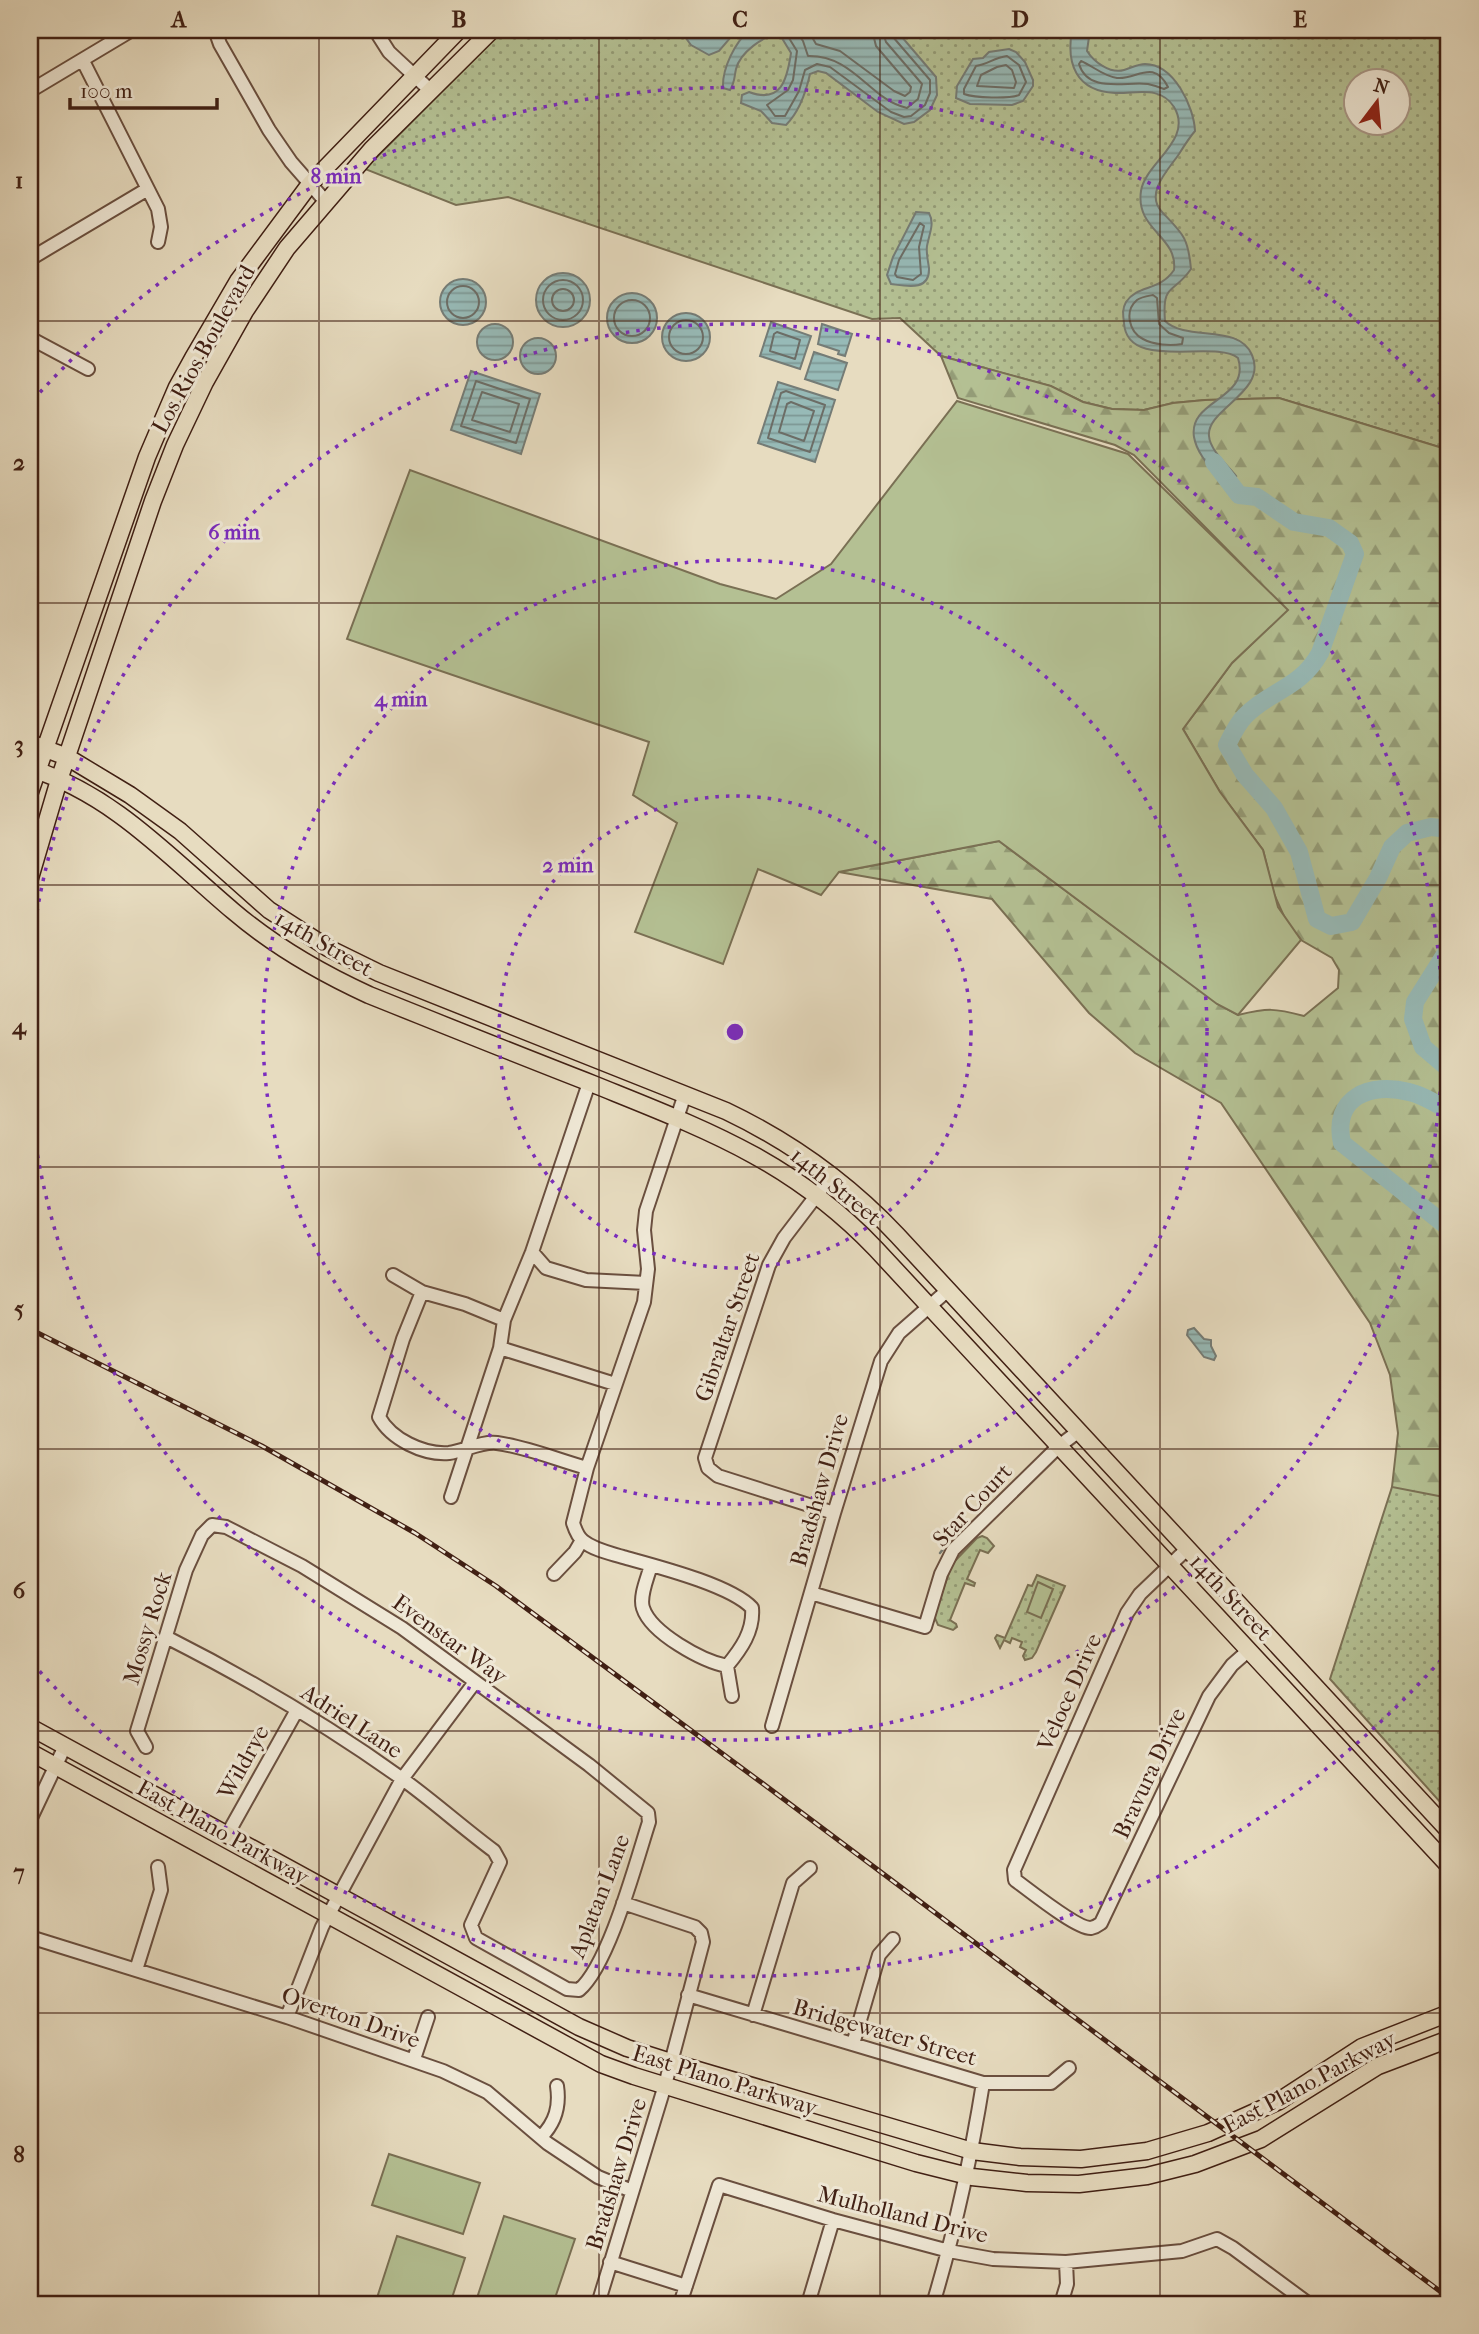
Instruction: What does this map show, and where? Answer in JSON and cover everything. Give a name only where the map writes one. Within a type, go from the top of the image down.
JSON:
[{"type":"main road","name":"Los Rios Boulevard","points":[[30,792],[33,769],[46,748],[135,490],[163,418],[193,358],[238,281],[310,184],[459,30]]},
{"type":"main road","name":"Los Rios Boulevard","points":[[30,878],[59,780],[153,500],[205,382],[287,248],[372,149],[492,30]]},
{"type":"main road","points":[[135,490],[153,500]]},
{"type":"main road","points":[[98,596],[120,603]]},
{"type":"main road","name":"14th Street","points":[[30,743],[67,757],[159,814],[269,910],[305,934],[379,973],[685,1094],[758,1128],[832,1175],[885,1222],[1449,1831]]},
{"type":"main road","name":"14th Street","points":[[33,769],[92,796],[132,822],[219,899],[303,961],[369,995],[676,1118],[748,1150],[817,1195],[865,1237],[930,1306],[1449,1866]]},
{"type":"main road","points":[[219,899],[235,882]]},
{"type":"main road","points":[[369,995],[379,973]]},
{"type":"main road","points":[[483,1041],[493,1018]]},
{"type":"main road","points":[[1326,1732],[1344,1717]]},
{"type":"main road","name":"East Plano Parkway","points":[[30,1727],[579,2027],[627,2048],[671,2062],[972,2151],[1020,2157],[1081,2159],[1147,2151],[1208,2133],[1279,2101],[1362,2047],[1449,2013]]},
{"type":"main road","name":"East Plano Parkway","points":[[30,1752],[601,2064],[916,2163],[967,2176],[1027,2183],[1079,2184],[1146,2176],[1195,2164],[1261,2139],[1378,2066],[1449,2039]]},
{"type":"main road","points":[[1362,2047],[1378,2066]]},
{"type":"street","points":[[30,92],[132,30]]},
{"type":"street","points":[[215,30],[220,44],[269,130],[291,162],[326,202]]},
{"type":"street","points":[[375,30],[389,52],[431,91]]},
{"type":"street","points":[[83,61],[146,190],[158,209],[161,227],[158,242]]},
{"type":"street","points":[[30,259],[146,190]]},
{"type":"street","points":[[30,338],[88,369]]},
{"type":"street","points":[[451,1497],[500,1348],[504,1320],[531,1252],[589,1083]]},
{"type":"street","points":[[685,1094],[646,1211],[644,1230],[648,1269],[644,1302],[587,1468],[573,1522],[582,1540],[594,1547],[732,1592],[752,1608],[751,1629],[740,1650],[727,1666],[732,1696]]},
{"type":"street","name":"Gibraltar Street","points":[[832,1175],[784,1238],[769,1265],[705,1458],[708,1468],[718,1476],[834,1513]]},
{"type":"street","points":[[531,1252],[546,1268],[586,1280],[646,1283]]},
{"type":"street","points":[[393,1275],[422,1292],[465,1304],[504,1320]]},
{"type":"street","name":"Bradshaw Drive","points":[[772,1726],[881,1362],[899,1333],[948,1290]]},
{"type":"street","points":[[422,1292],[403,1339],[379,1417],[392,1435],[425,1450],[450,1453],[495,1443],[587,1468]]},
{"type":"street","points":[[500,1348],[615,1384]]},
{"type":"street","name":"Star Court","points":[[811,1594],[925,1627],[940,1574],[953,1550],[1059,1446],[1079,1431]]},
{"type":"street","name":"Mossy Rock","points":[[146,1747],[137,1731],[186,1570],[202,1535],[212,1525]]},
{"type":"street","name":"Evenstar Way","points":[[212,1525],[226,1527],[260,1544],[353,1596],[402,1628],[589,1765],[648,1813]]},
{"type":"street","points":[[554,1574],[575,1552],[582,1540]]},
{"type":"street","name":"Veloce Drive","points":[[1101,1923],[1088,1928],[1076,1923],[1016,1880],[1014,1870],[1127,1613],[1140,1594],[1188,1548]]},
{"type":"street","points":[[651,1565],[642,1607],[650,1620],[687,1650],[712,1663],[727,1666]]},
{"type":"street","name":"Adriel Lane","points":[[166,1637],[297,1710],[402,1779],[494,1851],[500,1862],[471,1925],[476,1938],[567,1989],[579,1990]]},
{"type":"street","name":"Bravura Drive","points":[[1101,1923],[1209,1696],[1232,1665],[1249,1650]]},
{"type":"street","points":[[288,2017],[313,1945],[402,1779],[475,1682]]},
{"type":"street","name":"Wildrye","points":[[227,1835],[297,1710]]},
{"type":"street","points":[[30,1820],[65,1746]]},
{"type":"street","name":"Aplatan Lane","points":[[579,1990],[587,1983],[601,1958],[623,1903],[649,1822],[648,1813]]},
{"type":"street","points":[[136,1970],[160,1889],[158,1867]]},
{"type":"street","points":[[753,2015],[793,1883],[810,1867]]},
{"type":"street","name":"Bradshaw Drive","points":[[598,2304],[665,2085],[702,1950],[701,1933],[686,1923],[623,1903]]},
{"type":"street","name":"Overton Drive","points":[[30,1937],[414,2059],[487,2092],[541,2137],[598,2177],[632,2191]]},
{"type":"street","points":[[853,2043],[879,1955],[893,1939]]},
{"type":"street","name":"Bridgewater Street","points":[[688,1995],[984,2083],[1051,2083],[1069,2068]]},
{"type":"street","points":[[414,2059],[428,2017]]},
{"type":"street","points":[[933,2304],[967,2176],[984,2083]]},
{"type":"street","points":[[541,2137],[551,2127],[556,2115],[559,2100],[557,2086]]},
{"type":"street","name":"Mulholland Drive","points":[[686,2286],[719,2185],[833,2220],[949,2251],[993,2259],[1066,2262],[1182,2251],[1217,2239],[1309,2304]]},
{"type":"street","points":[[808,2304],[833,2220]]},
{"type":"street","points":[[610,2262],[686,2286],[680,2304]]},
{"type":"street","points":[[1060,2304],[1066,2284],[1066,2262]]},
{"type":"green space","points":[[503,30],[1449,30],[1449,450],[1279,398],[1205,400],[1173,403],[1144,410],[1112,409],[1083,402],[1050,386],[941,356],[900,318],[872,319],[508,197],[456,205],[365,169]]},
{"type":"green space","points":[[941,356],[1051,386],[1083,402],[1112,409],[1144,410],[1173,403],[1205,400],[1279,398],[1449,450],[1449,1498],[1392,1487],[1398,1433],[1390,1375],[1370,1323],[1221,1103],[1135,1053],[1089,1013],[992,899],[839,872],[999,841],[1218,1004],[1238,1015],[1271,1010],[1304,1016],[1338,988],[1339,970],[1332,958],[1301,940],[1287,923],[1274,894],[1263,850],[1220,792],[1183,729],[1232,663],[1287,610],[1134,455],[1115,445],[958,398]]},
{"type":"green space","points":[[957,401],[1128,454],[1288,610],[1232,663],[1183,729],[1220,792],[1263,850],[1278,907],[1301,940],[1238,1015],[1217,1004],[999,841],[839,872],[821,895],[758,869],[723,964],[635,932],[677,823],[633,795],[649,742],[347,639],[410,470],[720,584],[776,599],[831,564]]},
{"type":"green space","points":[[1449,1430],[1449,1812],[1330,1679],[1392,1487]]},
{"type":"green space","points":[[982,1536],[994,1546],[988,1553],[980,1550],[967,1579],[975,1583],[974,1586],[965,1583],[950,1620],[957,1627],[953,1630],[938,1625],[934,1616],[952,1564]]},
{"type":"green space","points":[[1037,1575],[1065,1586],[1036,1652],[1032,1658],[1025,1660],[1023,1656],[1026,1650],[1020,1647],[1022,1642],[1012,1638],[1010,1643],[1004,1640],[1000,1648],[995,1638],[997,1635],[1005,1638],[1028,1585],[1032,1586]]},
{"type":"green space","points":[[1038,1582],[1053,1589],[1041,1618],[1027,1612]]},
{"type":"green space","points":[[389,2154],[480,2183],[463,2234],[372,2205]]},
{"type":"green space","points":[[504,2216],[575,2239],[553,2304],[475,2304]]},
{"type":"green space","points":[[397,2236],[465,2258],[450,2304],[375,2304]]},
{"type":"water","points":[[680,30],[737,30],[719,51],[709,55],[691,45]]},
{"type":"water","points":[[749,30],[896,30],[936,77],[937,95],[930,110],[914,122],[904,124],[878,112],[826,73],[818,71],[810,74],[802,101],[791,120],[786,125],[772,123],[761,111],[741,103],[742,95],[749,92],[768,95],[780,87],[791,53],[780,35],[760,41],[747,51],[738,63],[730,90],[723,88],[730,56]]},
{"type":"water","points":[[1072,30],[1090,30],[1087,51],[1108,69],[1119,71],[1145,64],[1165,71],[1181,88],[1191,110],[1195,131],[1164,174],[1156,197],[1157,205],[1183,237],[1191,269],[1167,294],[1165,321],[1186,331],[1236,339],[1245,345],[1252,355],[1255,368],[1252,379],[1211,426],[1209,436],[1212,447],[1236,476],[1224,484],[1198,450],[1194,437],[1195,424],[1209,406],[1236,383],[1240,372],[1238,358],[1210,351],[1155,351],[1140,346],[1129,338],[1124,320],[1124,307],[1131,296],[1162,282],[1174,270],[1170,249],[1144,215],[1141,191],[1144,181],[1167,151],[1178,130],[1174,107],[1155,93],[1102,91],[1083,81],[1073,64]]},
{"type":"water","points":[[1009,49],[1025,62],[1033,80],[1033,86],[1023,101],[1012,105],[970,104],[956,98],[957,86],[973,59],[983,58],[989,52]]},
{"type":"water","points":[[916,212],[929,213],[932,221],[927,249],[928,276],[926,281],[916,286],[891,284],[887,275],[893,257]]},
{"type":"water","points":[[563,273],[582,281],[590,300],[582,319],[563,327],[544,319],[536,300],[544,281]]},
{"type":"water","points":[[463,279],[479,286],[486,302],[479,318],[463,325],[447,318],[440,302],[447,286]]},
{"type":"water","points":[[632,293],[650,300],[657,318],[650,336],[632,343],[614,336],[607,318],[614,300]]},
{"type":"water","points":[[686,313],[695,314],[703,320],[709,328],[709,346],[703,354],[695,360],[686,361],[677,360],[669,354],[663,346],[662,337],[663,328],[669,320],[677,314]]},
{"type":"water","points":[[771,322],[811,336],[800,369],[760,356]]},
{"type":"water","points":[[495,324],[508,329],[513,342],[508,355],[495,360],[482,355],[477,342],[482,329]]},
{"type":"water","points":[[822,324],[852,334],[845,356],[838,354],[839,351],[818,344]]},
{"type":"water","points":[[538,338],[551,343],[556,356],[551,369],[538,374],[525,369],[520,356],[525,343]]},
{"type":"water","points":[[814,352],[847,363],[838,390],[805,379]]},
{"type":"water","points":[[471,371],[540,394],[521,454],[451,430]]},
{"type":"water","points":[[778,382],[835,400],[815,462],[758,443]]},
{"type":"water","points":[[1194,1328],[1204,1339],[1211,1340],[1216,1356],[1214,1360],[1204,1357],[1187,1335],[1188,1330]]},
{"type":"waterway","points":[[1214,462],[1239,495],[1257,497],[1294,522],[1329,528],[1350,543],[1355,554],[1320,653],[1312,665],[1294,682],[1264,700],[1245,716],[1227,745],[1245,775],[1274,808],[1299,852],[1317,919],[1331,926],[1352,922],[1378,878],[1392,847],[1407,833],[1431,827],[1449,829]]},
{"type":"waterway","points":[[1449,948],[1415,1002],[1413,1019],[1423,1047],[1449,1069]]},
{"type":"waterway","points":[[1449,1111],[1414,1093],[1381,1089],[1357,1096],[1343,1114],[1340,1127],[1342,1143],[1449,1228]]},
{"type":"waterway","points":[[940,1553],[944,1548]]},
{"type":"railway","points":[[30,1329],[262,1446],[415,1533],[496,1586],[1449,2298]]}]
